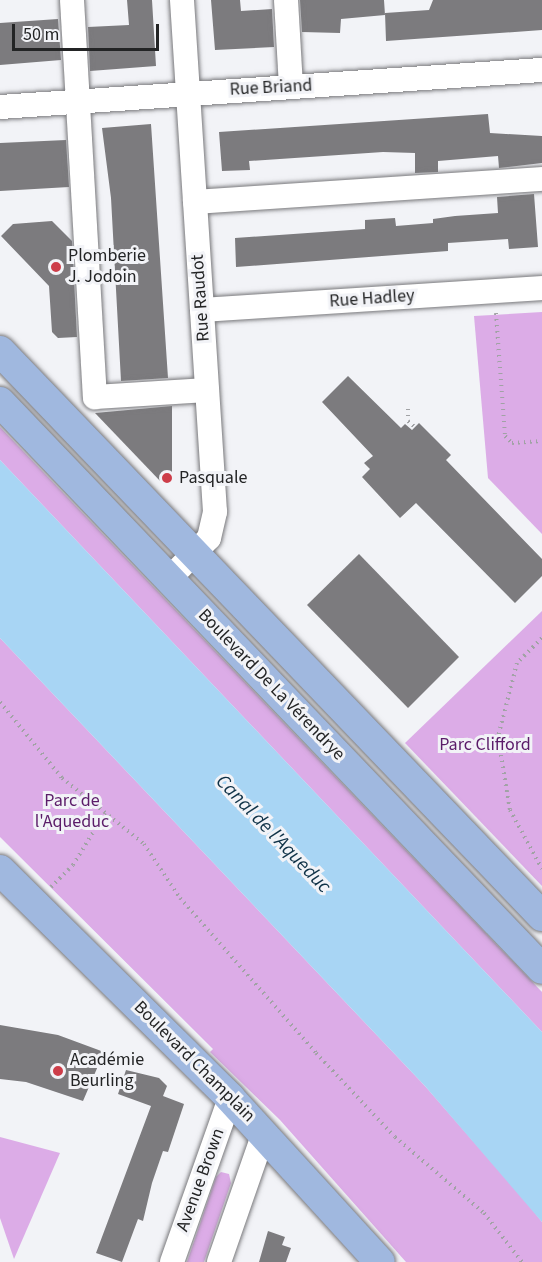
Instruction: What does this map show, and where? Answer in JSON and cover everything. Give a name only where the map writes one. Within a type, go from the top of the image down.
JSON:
[{"type":"main road","name":"Boulevard De La Vérendrye","points":[[0,351],[542,916]]},
{"type":"main road","name":"Boulevard De La Vérendrye","points":[[0,402],[542,969]]},
{"type":"main road","name":"Boulevard Champlain","points":[[0,870],[264,1133],[380,1262]]},
{"type":"street","points":[[72,0],[95,397],[207,390]]},
{"type":"street","name":"Rue Raudot","points":[[169,579],[209,538],[214,523],[182,0]]},
{"type":"street","points":[[286,0],[291,87]]},
{"type":"street","name":"Rue Briand","points":[[0,107],[188,92],[542,70]]},
{"type":"street","points":[[195,202],[542,179]]},
{"type":"street","name":"Rue Hadley","points":[[202,310],[542,288]]},
{"type":"street","name":"Avenue Brown","points":[[172,1262],[230,1098]]},
{"type":"street","points":[[219,1262],[264,1133]]},
{"type":"path","points":[[496,313],[505,436],[512,443],[542,441]]},
{"type":"path","points":[[408,409],[408,421],[415,427]]},
{"type":"path","points":[[542,638],[517,663],[498,737],[510,810],[542,869]]},
{"type":"path","points":[[0,702],[62,778],[144,844],[180,898],[359,1100],[394,1137],[484,1213],[522,1262]]},
{"type":"path","points":[[49,890],[73,865],[105,813]]},
{"type":"green space","points":[[542,312],[542,534],[488,478],[474,316]]},
{"type":"green space","points":[[0,427],[542,992],[542,1032],[0,460]]},
{"type":"green space","name":"Parc Clifford","points":[[542,611],[542,886],[405,743]]},
{"type":"green space","name":"Parc de l'Aqueduc","points":[[0,638],[425,1086],[527,1203],[542,1222],[542,1262],[406,1262],[280,1120],[210,1052],[213,1049],[0,837]]},
{"type":"green space","points":[[0,1137],[60,1153],[14,1259],[0,1218]]},
{"type":"green space","points":[[221,1172],[229,1174],[231,1183],[204,1262],[187,1262],[216,1177]]},
{"type":"water","name":"Canal de l'Aqueduc","points":[[0,460],[542,1032],[542,1222],[425,1086],[0,638]]},
{"type":"building","points":[[127,0],[152,0],[156,66],[90,71],[88,27],[129,25]]},
{"type":"building","points":[[211,0],[240,0],[241,11],[272,9],[274,47],[215,50]]},
{"type":"building","points":[[300,0],[384,0],[385,15],[341,19],[340,33],[302,32]]},
{"type":"building","points":[[433,0],[542,0],[542,30],[386,41],[385,13],[429,10]]},
{"type":"building","points":[[58,19],[61,60],[0,65],[0,23]]},
{"type":"building","points":[[488,114],[490,133],[542,136],[542,163],[499,168],[498,156],[438,161],[438,172],[415,173],[415,153],[383,152],[249,161],[250,170],[222,171],[219,132]]},
{"type":"building","points":[[151,124],[168,378],[121,381],[111,198],[102,128]]},
{"type":"building","points":[[66,140],[69,187],[0,191],[0,143]]},
{"type":"building","points":[[534,194],[538,247],[509,249],[508,239],[448,243],[448,251],[236,267],[235,238],[365,229],[365,220],[395,218],[396,226],[433,223],[433,219],[498,213],[497,197]]},
{"type":"building","name":"Plomberie J. Jodoin","points":[[52,221],[72,241],[77,337],[58,338],[52,332],[49,286],[1,236],[13,224]]},
{"type":"building","points":[[348,376],[401,428],[405,424],[412,430],[419,423],[451,455],[446,460],[542,559],[542,576],[515,603],[416,503],[400,518],[362,477],[370,469],[364,463],[373,456],[322,402]]},
{"type":"building","points":[[172,406],[172,473],[162,483],[95,413]]},
{"type":"building","points":[[359,554],[459,657],[408,708],[307,605]]},
{"type":"building","points":[[0,1025],[58,1035],[104,1052],[83,1101],[26,1082],[0,1079]]},
{"type":"building","points":[[126,1070],[159,1078],[167,1086],[163,1096],[184,1104],[168,1152],[163,1151],[143,1221],[138,1219],[122,1262],[96,1253],[151,1106],[118,1094]]},
{"type":"building","points":[[268,1231],[285,1237],[282,1245],[291,1248],[286,1262],[259,1262]]},
{"type":"place","name":"Plomberie J. Jodoin","points":[[56,267]]},
{"type":"place","name":"Pasquale","points":[[167,478]]},
{"type":"place","name":"Académie Beurling","points":[[58,1071]]}]
